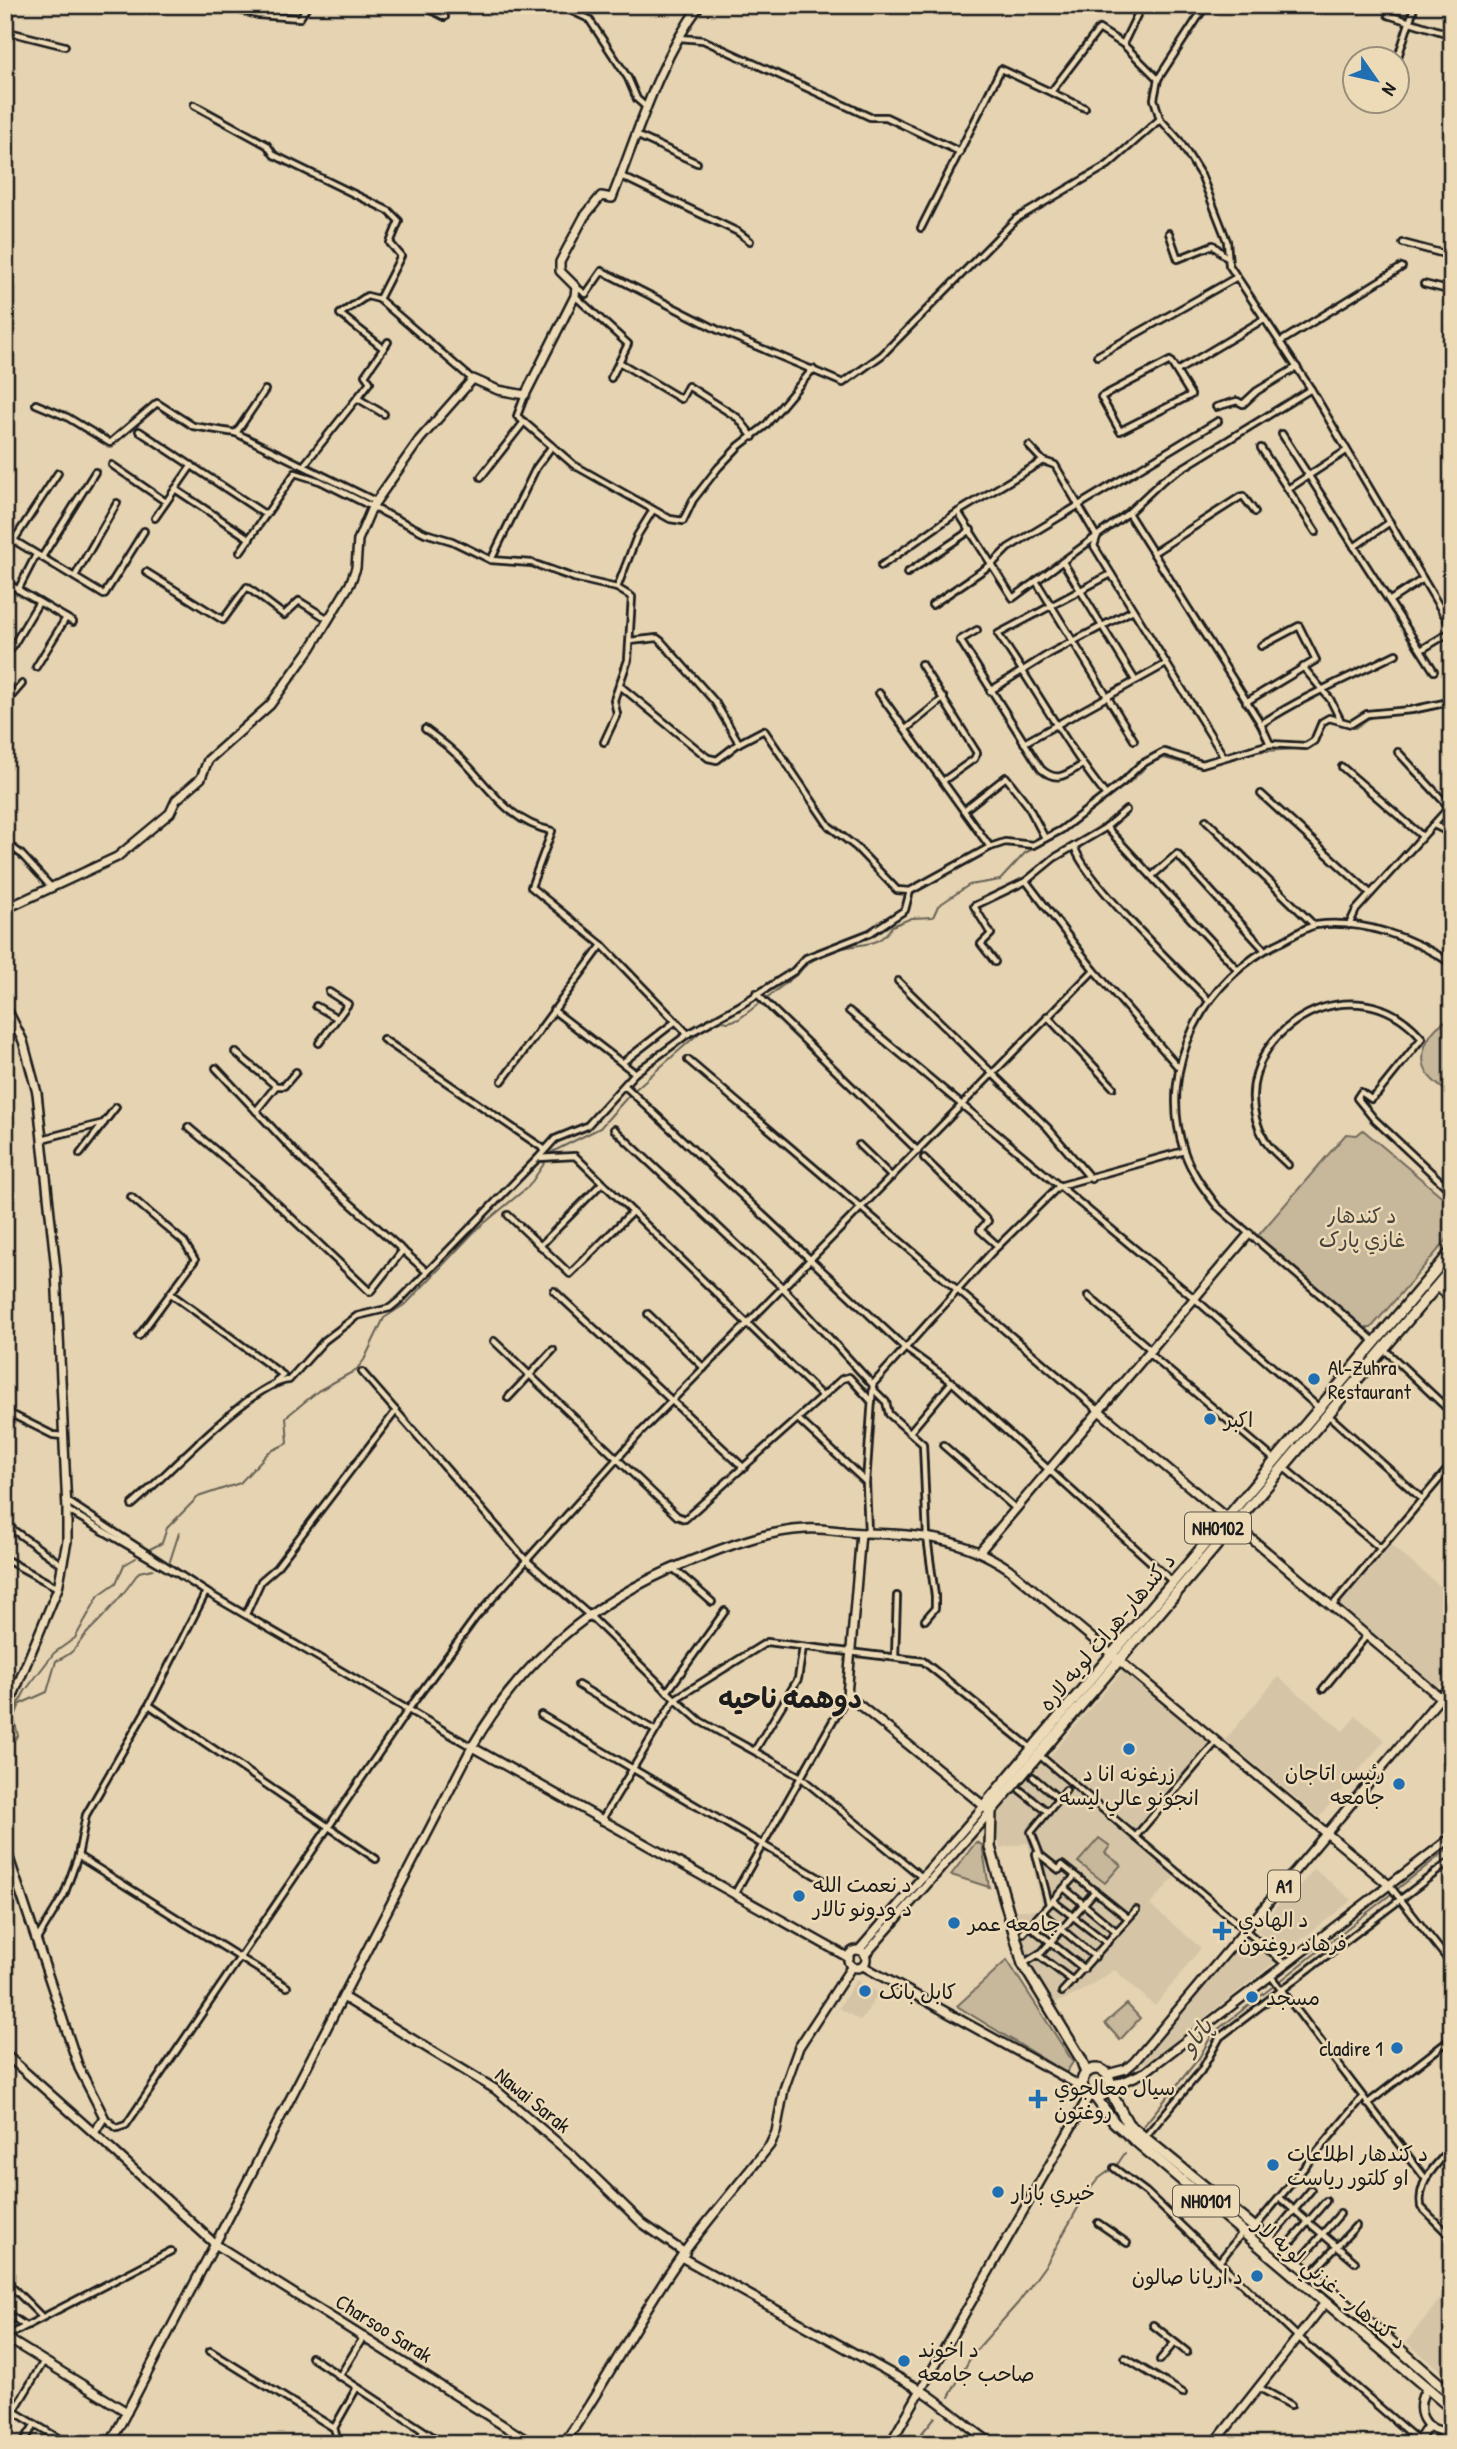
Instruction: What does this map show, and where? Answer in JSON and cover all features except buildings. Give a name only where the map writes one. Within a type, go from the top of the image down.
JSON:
[{"type":"highway","name":"د کندهار-هرات لويه لاره","points":[[1323,1413],[1375,1342],[1452,1251]]},
{"type":"highway","name":"د کندهار-هرات لويه لاره","points":[[988,1808],[1278,1463],[1383,1349],[1452,1268]]},
{"type":"highway","points":[[988,1808],[990,1847],[1023,1964],[1081,2059],[1087,2073],[1082,2087],[1092,2096],[1104,2095],[1110,2086],[1107,2074],[1097,2069],[1087,2073]]},
{"type":"highway","name":"د کندهار - غزني لويه لار","points":[[1110,2086],[1122,2118],[1452,2395]]},
{"type":"highway","name":"د کندهار - غزني لويه لار","points":[[1092,2096],[1114,2122],[1452,2409]]},
{"type":"main road","points":[[5,909],[117,857],[170,813],[176,800],[201,778],[208,761],[270,705],[350,584],[356,568],[358,540],[374,504],[420,439],[473,379],[498,390],[525,396],[576,292],[560,271],[560,262],[584,217],[601,196],[612,198],[646,107],[679,38],[700,5]]},
{"type":"main road","points":[[5,1005],[23,1041],[37,1093],[56,1270],[67,1510],[63,1565],[58,1588],[5,1715]]},
{"type":"main road","points":[[981,1550],[1249,1234]]},
{"type":"main road","points":[[1098,1410],[1452,1707]]},
{"type":"main road","points":[[110,2444],[492,1713],[520,1678],[589,1615],[642,1581],[672,1567],[749,1538],[806,1528],[927,1537],[981,1550],[1009,1569],[1396,1891]]},
{"type":"main road","points":[[863,1966],[862,1953],[988,1808],[847,1696],[848,1653],[864,1533]]},
{"type":"main road","name":"A1","points":[[1107,2074],[1126,2069],[1134,2062],[1452,1684]]},
{"type":"main road","points":[[472,1747],[850,1962],[863,1966],[1082,2087]]},
{"type":"main road","points":[[1110,2086],[1145,2071],[1285,1964],[1396,1891],[1452,1837]]},
{"type":"main road","points":[[5,1846],[79,2068],[104,2117],[94,2133]]},
{"type":"main road","points":[[563,2444],[593,2402],[630,2334],[683,2255],[770,2145],[776,2132],[784,2089],[799,2047],[850,1962],[853,1951],[862,1953]]},
{"type":"main road","name":"Nawai Sarak","points":[[344,1997],[495,2090],[573,2156],[642,2223],[683,2255],[921,2390],[947,2406],[957,2420],[993,2444]]},
{"type":"main road","name":"Charsoo Sarak","points":[[5,2054],[215,2244],[365,2335],[533,2444]]},
{"type":"main road","points":[[890,2444],[1092,2096]]},
{"type":"main road","points":[[1214,2444],[1325,2303]]},
{"type":"main road","points":[[6,2336],[127,2412]]},
{"type":"main road","points":[[1427,2388],[1419,2407],[1429,2426],[1436,2431],[1452,2431]]},
{"type":"main road","points":[[1419,2443],[1429,2426]]},
{"type":"street","points":[[219,5],[258,15],[300,18],[307,5]]},
{"type":"street","points":[[421,5],[444,17]]},
{"type":"street","points":[[559,5],[589,19],[628,78],[637,99],[646,107]]},
{"type":"street","points":[[1123,44],[1142,5]]},
{"type":"street","points":[[1206,5],[1158,79],[1154,99],[1160,119],[1179,139],[1202,177],[1227,241],[1226,257]]},
{"type":"street","points":[[1401,46],[1415,5]]},
{"type":"street","points":[[1388,15],[1452,35]]},
{"type":"street","points":[[1051,92],[1099,29],[1123,44],[1158,79]]},
{"type":"street","points":[[5,31],[65,46]]},
{"type":"street","points":[[679,38],[702,40],[870,117],[887,117],[960,152]]},
{"type":"street","points":[[921,228],[1002,69],[1085,108]]},
{"type":"street","points":[[194,105],[267,145],[274,155],[389,211],[399,221],[390,243],[401,256],[379,299]]},
{"type":"street","points":[[576,292],[586,294],[602,271],[718,330],[843,383],[882,355],[1016,219],[1108,165],[1160,119]]},
{"type":"street","points":[[636,135],[697,163]]},
{"type":"street","points":[[620,176],[738,232],[750,241]]},
{"type":"street","points":[[1169,233],[1178,259],[1213,245],[1226,257],[1311,389],[1452,629],[1421,650]]},
{"type":"street","points":[[1403,243],[1452,256]]},
{"type":"street","points":[[1280,342],[1402,267]]},
{"type":"street","points":[[1097,356],[1237,276]]},
{"type":"street","points":[[1424,284],[1452,291]]},
{"type":"street","points":[[576,292],[628,344],[611,378]]},
{"type":"street","points":[[383,348],[340,314],[367,296],[379,299],[473,379]]},
{"type":"street","points":[[1177,372],[1264,319]]},
{"type":"street","points":[[304,465],[370,382],[365,375],[388,342]]},
{"type":"street","points":[[1170,361],[1177,372],[1191,395],[1128,428],[1120,431],[1116,428],[1101,397],[1163,362],[1170,361]]},
{"type":"street","points":[[619,362],[681,399],[688,386],[738,418],[753,437]]},
{"type":"street","points":[[1216,407],[1237,401],[1243,404],[1257,391],[1297,367]]},
{"type":"street","points":[[525,396],[517,416],[574,465],[670,519],[683,521],[703,485],[739,446],[765,426],[813,369]]},
{"type":"street","points":[[958,512],[1013,598],[1128,513],[1163,480],[1311,389]]},
{"type":"street","points":[[236,433],[265,390]]},
{"type":"street","points":[[357,398],[384,414]]},
{"type":"street","points":[[36,404],[67,417],[110,443],[158,403],[192,426],[236,433],[304,465],[425,533],[452,541],[491,560],[532,563],[574,578],[618,588],[632,597],[630,641],[614,700],[617,714],[604,742]]},
{"type":"street","points":[[932,605],[992,564],[1008,548],[1080,507],[1141,465],[1218,421]]},
{"type":"street","points":[[481,477],[524,422]]},
{"type":"street","points":[[139,431],[266,515]]},
{"type":"street","points":[[1282,434],[1434,671]]},
{"type":"street","points":[[491,560],[536,468],[552,446]]},
{"type":"street","points":[[1029,446],[1043,461],[1055,465],[1097,537],[1094,546],[1224,757]]},
{"type":"street","points":[[1261,448],[1316,532]]},
{"type":"street","points":[[1288,489],[1346,451]]},
{"type":"street","points":[[881,566],[958,512],[1043,461]]},
{"type":"street","points":[[112,465],[166,502]]},
{"type":"street","points":[[155,518],[192,465]]},
{"type":"street","points":[[19,590],[95,472]]},
{"type":"street","points":[[14,540],[58,473]]},
{"type":"street","points":[[240,552],[295,473],[374,504]]},
{"type":"street","points":[[175,489],[250,539]]},
{"type":"street","points":[[1153,553],[1240,497],[1243,496],[1255,512]]},
{"type":"street","points":[[75,576],[117,503]]},
{"type":"street","points":[[618,588],[637,536],[653,510]]},
{"type":"street","points":[[1128,513],[1261,724],[1270,744]]},
{"type":"street","points":[[1354,547],[1390,522]]},
{"type":"street","points":[[907,573],[971,530]]},
{"type":"street","points":[[5,535],[106,594],[144,531]]},
{"type":"street","points":[[1063,562],[1135,680]]},
{"type":"street","points":[[146,572],[223,620],[247,587],[285,615],[299,601],[328,619]]},
{"type":"street","points":[[1105,794],[1054,724],[1023,670],[998,634],[1111,574]]},
{"type":"street","points":[[1389,601],[1423,579]]},
{"type":"street","points":[[1036,581],[1134,740]]},
{"type":"street","points":[[5,582],[73,622]]},
{"type":"street","points":[[5,597],[12,586]]},
{"type":"street","points":[[10,649],[39,603]]},
{"type":"street","points":[[990,691],[1133,610]]},
{"type":"street","points":[[36,667],[66,618]]},
{"type":"street","points":[[1246,702],[1316,659],[1299,626],[1261,646]]},
{"type":"street","points":[[977,630],[960,640],[1041,769],[1051,778],[1059,779],[1082,765]]},
{"type":"street","points":[[630,641],[657,638],[661,641],[715,702],[740,743]]},
{"type":"street","points":[[1261,724],[1296,701],[1396,654]]},
{"type":"street","points":[[921,664],[977,752],[974,759],[943,781]]},
{"type":"street","points":[[1024,743],[1166,664]]},
{"type":"street","points":[[1303,667],[1330,699],[1340,719]]},
{"type":"street","points":[[5,696],[9,699],[22,684]]},
{"type":"street","points":[[619,685],[708,758],[718,760],[740,743],[764,730],[830,826],[856,847],[897,890],[910,891],[990,847],[1005,842],[1033,845],[1105,794],[1140,765],[1164,752],[1202,764],[1270,744],[1306,746],[1314,741],[1322,722],[1329,718],[1351,724],[1367,714],[1449,703]]},
{"type":"street","points":[[879,693],[990,847]]},
{"type":"street","points":[[1452,695],[1449,703],[1452,723]]},
{"type":"street","points":[[906,729],[944,698]]},
{"type":"street","points":[[425,729],[455,752],[513,815],[526,823],[552,831],[531,887],[602,945],[688,1034]]},
{"type":"street","points":[[1349,925],[1356,910],[1370,893],[1450,805],[1398,752]]},
{"type":"street","points":[[1342,767],[1422,836]]},
{"type":"street","points":[[964,810],[1006,777],[1027,804],[1045,838]]},
{"type":"street","points":[[1261,794],[1370,893]]},
{"type":"street","points":[[995,962],[981,944],[991,934],[974,906],[1026,881],[1054,858],[1075,848],[1126,810]]},
{"type":"street","points":[[1206,820],[1314,925]]},
{"type":"street","points":[[1434,825],[1452,834]]},
{"type":"street","points":[[1106,827],[1236,968]]},
{"type":"street","points":[[5,842],[21,854],[51,887]]},
{"type":"street","points":[[1075,848],[1078,858],[1110,897],[1208,1000]]},
{"type":"street","points":[[1152,876],[1177,854],[1263,948]]},
{"type":"street","points":[[1026,881],[1094,970],[1180,1069]]},
{"type":"street","points":[[276,1381],[289,1380],[324,1341],[357,1316],[390,1308],[540,1157],[544,1149],[555,1139],[587,1126],[601,1107],[625,1086],[635,1073],[688,1034],[794,971],[806,958],[870,933],[905,910],[910,891]]},
{"type":"street","points":[[1452,964],[1411,940],[1349,925],[1314,925],[1263,948],[1236,968],[1208,1000],[1184,1049],[1177,1095],[1184,1151],[1197,1179],[1217,1206],[1383,1349],[1452,1413]]},
{"type":"street","points":[[502,1081],[602,945]]},
{"type":"street","points":[[104,2117],[117,2128],[126,2124],[408,1710],[476,1617],[525,1559],[673,1399],[1094,970]]},
{"type":"street","points":[[898,981],[1047,1127],[1091,1179]]},
{"type":"street","points":[[319,1042],[348,1004],[329,992]]},
{"type":"street","points":[[758,994],[918,1151]]},
{"type":"street","points":[[1289,1164],[1266,1143],[1254,1111],[1257,1069],[1275,1038],[1303,1013],[1333,1004],[1364,1003],[1398,1016],[1422,1038],[1377,1094],[1371,1099],[1361,1092],[1357,1098],[1374,1119],[1452,1192]]},
{"type":"street","points":[[316,1006],[337,1018]]},
{"type":"street","points":[[552,1010],[635,1073]]},
{"type":"street","points":[[849,1011],[1194,1298],[1422,1499]]},
{"type":"street","points":[[1047,1016],[1113,1087]]},
{"type":"street","points":[[622,1063],[676,1021]]},
{"type":"street","points":[[383,1039],[544,1149]]},
{"type":"street","points":[[235,1052],[276,1086],[284,1086],[296,1072]]},
{"type":"street","points":[[688,1060],[959,1288],[1098,1410]]},
{"type":"street","points":[[216,1069],[306,1164],[427,1272]]},
{"type":"street","points":[[256,1111],[276,1086]]},
{"type":"street","points":[[625,1086],[905,1348],[953,1382],[1176,1585]]},
{"type":"street","points":[[80,1154],[116,1107]]},
{"type":"street","points":[[42,1139],[104,1123]]},
{"type":"street","points":[[188,1127],[257,1185],[370,1292],[403,1250]]},
{"type":"street","points":[[614,1129],[783,1288],[873,1387],[886,1402],[889,1413],[910,1432],[923,1449],[927,1537],[935,1596],[935,1608],[925,1620]]},
{"type":"street","points":[[859,1145],[892,1177]]},
{"type":"street","points":[[864,1533],[873,1387],[905,1348],[998,1246],[1059,1186],[1184,1151]]},
{"type":"street","points":[[540,1157],[575,1156],[822,1396]]},
{"type":"street","points":[[924,1158],[988,1221],[981,1230],[998,1246]]},
{"type":"street","points":[[540,1246],[602,1183]]},
{"type":"street","points":[[131,1197],[184,1242],[195,1261],[139,1336]]},
{"type":"street","points":[[508,1215],[570,1274],[632,1212]]},
{"type":"street","points":[[1427,1279],[1452,1301]]},
{"type":"street","points":[[554,1291],[744,1468]]},
{"type":"street","points":[[132,1505],[172,1466],[283,1375],[171,1294]]},
{"type":"street","points":[[1088,1296],[1278,1463],[1380,1548]]},
{"type":"street","points":[[648,1314],[704,1368]]},
{"type":"street","points":[[494,1341],[677,1516],[685,1519],[822,1396],[849,1377],[873,1402]]},
{"type":"street","points":[[508,1398],[553,1350]]},
{"type":"street","points":[[362,1372],[525,1559],[589,1615],[667,1692],[700,1721],[799,1776],[926,1880]]},
{"type":"street","points":[[910,1432],[953,1382]]},
{"type":"street","points":[[5,1411],[53,1435],[63,1436]]},
{"type":"street","points":[[246,1614],[261,1581],[276,1568],[396,1411]]},
{"type":"street","points":[[798,1419],[866,1483]]},
{"type":"street","points":[[943,1445],[1016,1509]]},
{"type":"street","points":[[1332,1606],[1452,1464]]},
{"type":"street","points":[[66,1501],[174,1573]]},
{"type":"street","points":[[67,1510],[472,1747]]},
{"type":"street","points":[[5,1524],[63,1565]]},
{"type":"street","points":[[5,1559],[58,1588]]},
{"type":"street","points":[[672,1567],[712,1602]]},
{"type":"street","points":[[35,1942],[64,1895],[78,1856],[86,1815],[149,1705],[206,1592]]},
{"type":"street","points":[[895,1657],[897,1596]]},
{"type":"street","points":[[667,1692],[725,1611]]},
{"type":"street","points":[[1323,1689],[1367,1635]]},
{"type":"street","points":[[601,1821],[675,1699],[767,1642],[923,1661],[1035,1751],[1285,1964]]},
{"type":"street","points":[[755,1750],[798,1679],[803,1647]]},
{"type":"street","points":[[578,1685],[654,1730]]},
{"type":"street","points":[[733,1896],[847,1696]]},
{"type":"street","points":[[149,1705],[376,1859]]},
{"type":"street","points":[[541,1715],[634,1767],[828,1883]]},
{"type":"street","points":[[1136,1836],[1216,1742]]},
{"type":"street","points":[[1032,1777],[1059,1799]]},
{"type":"street","points":[[1020,1790],[1048,1812]]},
{"type":"street","points":[[1066,1790],[1031,1832],[1036,1849],[1059,1870],[1062,1866],[1129,1918]]},
{"type":"street","points":[[1036,1854],[1051,1903],[1073,1916],[1107,1943]]},
{"type":"street","points":[[78,1856],[287,1987]]},
{"type":"street","points":[[1144,2137],[1201,2071],[1220,2037],[1396,1891],[1452,1860]]},
{"type":"street","points":[[1023,1934],[1076,1876]]},
{"type":"street","points":[[1064,1888],[1117,1931]]},
{"type":"street","points":[[1023,1964],[1038,1955],[1095,1891]]},
{"type":"street","points":[[1396,1891],[1452,1965]]},
{"type":"street","points":[[1062,1992],[1136,1910]]},
{"type":"street","points":[[1042,1913],[1095,1956]]},
{"type":"street","points":[[1030,1926],[1084,1969]]},
{"type":"street","points":[[1038,1955],[1073,1981]]},
{"type":"street","points":[[1271,1977],[1425,2178]]},
{"type":"street","points":[[1367,2104],[1452,2038]]},
{"type":"street","points":[[1254,2228],[1362,2098]]},
{"type":"street","points":[[1452,2147],[1425,2178],[1421,2207],[1452,2238]]},
{"type":"street","points":[[1114,2168],[1146,2192],[1297,2336],[1419,2443]]},
{"type":"street","points":[[1269,2239],[1311,2190]]},
{"type":"street","points":[[1280,2198],[1355,2262]]},
{"type":"street","points":[[1283,2252],[1326,2201]]},
{"type":"street","points":[[1297,2263],[1340,2214]]},
{"type":"street","points":[[1098,2223],[1127,2243]]},
{"type":"street","points":[[1311,2275],[1356,2226]]},
{"type":"street","points":[[1219,2262],[1243,2232]]},
{"type":"street","points":[[6,2336],[171,2250]]},
{"type":"street","points":[[5,2280],[41,2316]]},
{"type":"street","points":[[5,2312],[24,2325]]},
{"type":"street","points":[[1153,2325],[1187,2352]]},
{"type":"street","points":[[339,2377],[365,2335]]},
{"type":"street","points":[[1160,2360],[1174,2343]]},
{"type":"street","points":[[210,2351],[334,2428],[339,2444]]},
{"type":"street","points":[[311,2357],[356,2389],[444,2444]]},
{"type":"street","points":[[1125,2358],[1183,2393]]},
{"type":"street","points":[[14,2411],[45,2360]]},
{"type":"street","points":[[1258,2386],[1291,2405]]},
{"type":"street","points":[[334,2428],[356,2389]]},
{"type":"street","points":[[5,2406],[68,2444]]},
{"type":"street","points":[[22,2444],[35,2424]]},
{"type":"street","points":[[416,2444],[423,2432]]},
{"type":"shaded area","points":[[1387,1542],[1452,1596],[1452,1669],[1436,1688],[1336,1605]]},
{"type":"shaded area","name":"زرغونه انا د انجونو عالي لیسه","points":[[1122,1671],[1209,1743],[1136,1830],[1050,1756]]},
{"type":"shaded area","points":[[1278,1677],[1343,1731],[1356,1716],[1385,1740],[1319,1817],[1225,1740]]},
{"type":"shaded area","points":[[1041,1764],[1177,1874],[1150,1905],[1201,1948],[1155,2006],[1115,1970],[1073,1996],[1052,2004],[1029,1959],[1013,1910],[1043,1910],[1028,1843],[1000,1848],[994,1826],[1001,1808]]},
{"type":"shaded area","points":[[1314,1869],[1352,1900],[1284,1953],[1257,1930],[1294,1886],[1298,1888]]},
{"type":"shaded area","points":[[1249,1934],[1275,1957],[1275,1962],[1146,2064],[1142,2061]]},
{"type":"shaded area","name":"کابل بانک","points":[[856,1980],[878,1993],[861,2021],[839,2008]]},
{"type":"shaded area","points":[[1452,2284],[1452,2380],[1406,2342]]},
{"type":"green space","points":[[1452,1018],[1452,1096],[1429,1076],[1423,1056],[1432,1033]]},
{"type":"green space","name":"د کندهار غازي پارک","points":[[1363,1130],[1452,1205],[1452,1234],[1371,1328],[1365,1328],[1257,1237],[1346,1134],[1357,1135]]},
{"type":"green space","points":[[1099,1838],[1110,1846],[1105,1853],[1121,1865],[1105,1883],[1078,1862]]},
{"type":"green space","points":[[976,1842],[982,1845],[989,1887],[951,1875]]},
{"type":"green space","points":[[1007,1960],[1073,2062],[1066,2073],[957,2006]]},
{"type":"green space","points":[[1127,2004],[1140,2018],[1120,2040],[1105,2023]]},
{"type":"waterway","points":[[1384,715],[1413,714],[1452,705]]},
{"type":"waterway","points":[[1252,752],[1310,748],[1329,721],[1355,728],[1372,716]]},
{"type":"waterway","points":[[1108,796],[1128,784],[1150,763],[1164,758],[1201,768],[1243,754]]},
{"type":"waterway","points":[[717,1020],[728,1022],[739,1019],[821,956],[842,948],[879,940],[892,926],[912,918],[933,917],[938,906],[969,885],[1000,880],[1025,853],[1062,834],[1101,802]]},
{"type":"waterway","points":[[148,1550],[162,1543],[167,1528],[198,1497],[240,1483],[269,1452],[288,1443],[286,1417],[318,1391],[356,1370],[364,1360],[384,1318],[407,1303],[476,1230],[529,1186],[552,1152],[600,1128],[631,1093],[707,1026]]},
{"type":"waterway","points":[[170,1561],[179,1533]]},
{"type":"waterway","points":[[5,1730],[25,1691],[54,1653],[75,1638],[99,1595],[116,1583],[124,1565],[136,1558]]},
{"type":"waterway","points":[[5,1748],[18,1736],[14,1719],[20,1704],[47,1692],[56,1661],[75,1648],[115,1604],[139,1572],[153,1569]]},
{"type":"waterway","name":"پاتاو","points":[[1279,1982],[1452,1846]]},
{"type":"waterway","name":"پاتاو","points":[[1142,2128],[1199,2058],[1213,2033],[1275,1985]]},
{"type":"waterway","name":"پاتاو","points":[[949,2397],[972,2355],[1018,2303],[1047,2263],[1084,2197],[1098,2179],[1117,2165],[1125,2153]]},
{"type":"waterway","points":[[913,2444],[935,2417]]},
{"type":"place","name":"Al-Zuhra Restaurant","points":[[1314,1379]]},
{"type":"place","name":"اکبر","points":[[1210,1419]]},
{"type":"place","name":"زرغونه انا د انجونو عالي لیسه","points":[[1129,1749]]},
{"type":"place","name":"رئيس اتاجان جامعه","points":[[1399,1784]]},
{"type":"place","name":"د نعمت الله د ودونو تالار","points":[[799,1896]]},
{"type":"place","name":"جامعه عمر","points":[[954,1923]]},
{"type":"place","name":"د الهادي فرهاد روغتون","points":[[1222,1931]]},
{"type":"place","name":"کابل بانک","points":[[865,1991]]},
{"type":"place","name":"مسجد","points":[[1252,1997]]},
{"type":"place","name":"cladire 1","points":[[1397,2048]]},
{"type":"place","name":"سيال معالجوي روغتون","points":[[1038,2099]]},
{"type":"place","name":"د کندهار اطلاعات او کلتور رياست","points":[[1273,2165]]},
{"type":"place","name":"خیري بازار","points":[[998,2192]]},
{"type":"place","name":"د اریانا صالون","points":[[1257,2276]]},
{"type":"place","name":"د اخوند صاحب جامعه","points":[[904,2361]]},
{"type":"district","name":"دوهمه ناحیه","points":[[790,1698]]}]
